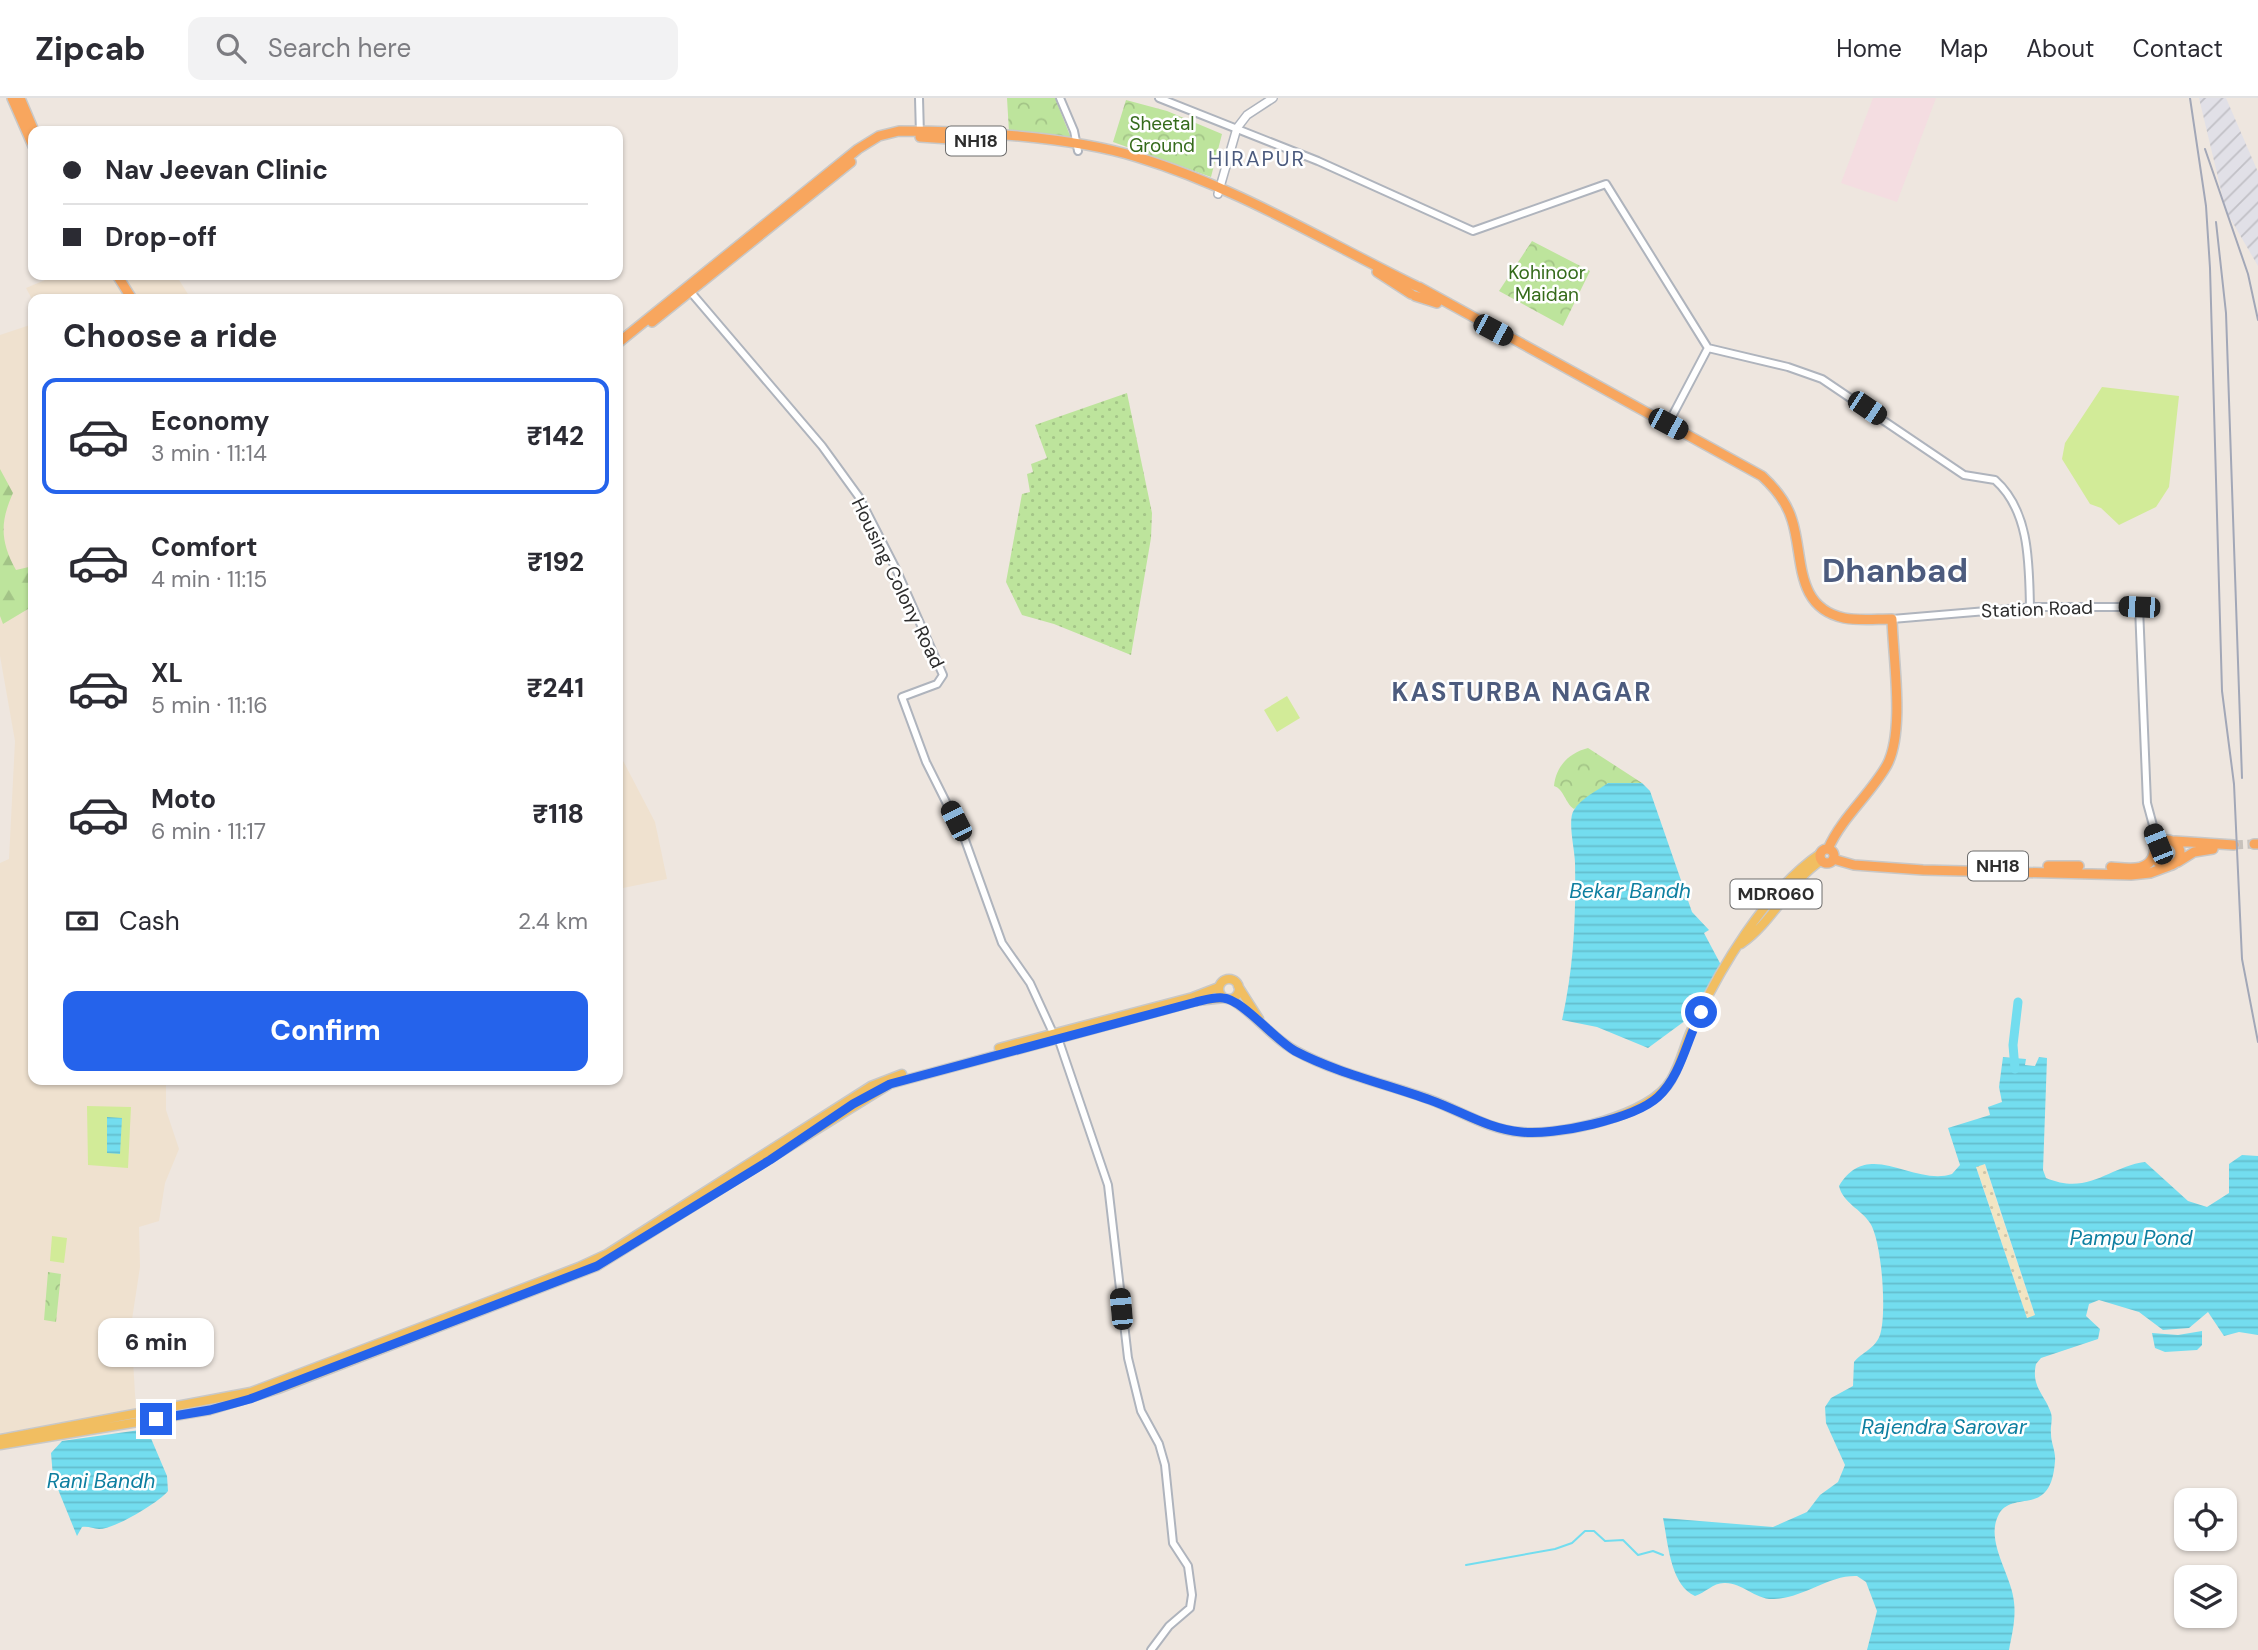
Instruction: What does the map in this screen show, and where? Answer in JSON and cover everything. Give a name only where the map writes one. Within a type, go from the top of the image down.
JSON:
[{"type":"highway","points":[[12,98],[28,135]]},
{"type":"highway","points":[[20,98],[32,126]]},
{"type":"highway","name":"NH18","points":[[623,339],[870,140],[899,131],[1078,148],[1137,157],[1294,222],[1415,291],[1449,306],[1746,465],[1770,483],[1790,513],[1802,576],[1817,604],[1844,618],[1889,619]]},
{"type":"highway","name":"NH18","points":[[623,347],[688,289]]},
{"type":"highway","points":[[1827,854],[1836,832],[1885,767],[1893,748],[1889,619]]},
{"type":"highway","points":[[2156,848],[2160,864],[2172,864],[2180,852],[2178,845],[2170,840]]},
{"type":"highway","name":"NH18","points":[[2170,840],[2188,844],[2233,845],[2194,852],[2150,873],[2131,874],[1937,871],[1854,864],[1827,854],[1866,861],[1927,865],[2134,868],[2148,865],[2156,848],[2170,840]]},
{"type":"main road","points":[[1219,192],[1237,128],[1247,115],[1273,98]]},
{"type":"main road","name":"MDR060","points":[[1219,987],[1227,998],[1286,1045],[1317,1061],[1434,1101],[1496,1127],[1521,1132],[1542,1132],[1621,1116],[1647,1105],[1660,1095],[1677,1069],[1710,994],[1741,944],[1751,937],[1794,884],[1827,854]]},
{"type":"main road","points":[[0,1439],[250,1399],[410,1335],[597,1266],[787,1144],[890,1084],[1056,1035],[1193,997],[1219,987],[1227,979],[1237,983],[1238,993],[1227,998],[1196,1002],[1056,1035]]},
{"type":"main road","name":"MDR060","points":[[1237,983],[1263,1026]]},
{"type":"main road","points":[[0,1445],[209,1406]]},
{"type":"street","points":[[919,98],[920,134]]},
{"type":"street","points":[[1060,98],[1078,148]]},
{"type":"street","points":[[1159,98],[1237,128],[1473,231],[1606,184],[1707,348],[1788,367],[1822,379],[1964,475],[1995,480],[2009,498],[2022,526],[2028,558],[2030,608]]},
{"type":"street","name":"Housing Colony Road","points":[[688,289],[822,446],[868,514],[943,675],[937,684],[902,697],[926,762],[965,840],[1002,943],[1031,983],[1056,1035]]},
{"type":"street","points":[[1668,424],[1707,348]]},
{"type":"street","name":"Station Road","points":[[1889,619],[2030,608],[2139,607],[2149,818],[2156,848]]},
{"type":"street","points":[[1056,1035],[1108,1185],[1128,1358],[1141,1411],[1159,1444],[1165,1465],[1173,1543],[1188,1566],[1192,1595],[1190,1608],[1169,1626],[1151,1650]]},
{"type":"shaded area","points":[[1873,98],[1936,98],[1897,202],[1841,183]]},
{"type":"shaded area","points":[[2199,98],[2226,98],[2258,172],[2258,266],[2226,211]]},
{"type":"shaded area","points":[[45,280],[179,280],[188,294],[29,294],[26,288]]},
{"type":"shaded area","points":[[28,326],[28,1085],[166,1085],[166,1110],[179,1149],[165,1183],[159,1221],[139,1227],[140,1267],[131,1326],[136,1411],[24,1429],[0,1436],[0,863],[9,859],[15,741],[0,656],[0,335]]},
{"type":"shaded area","points":[[623,761],[655,822],[667,879],[623,888]]},
{"type":"green space","points":[[1007,98],[1055,98],[1071,138],[1009,132]]},
{"type":"green space","name":"Sheetal Ground","points":[[1126,100],[1167,111],[1222,134],[1211,177],[1113,142]]},
{"type":"green space","name":"Kohinoor Maidan","points":[[1532,241],[1590,271],[1563,326],[1499,291]]},
{"type":"green space","points":[[2102,387],[2179,396],[2169,487],[2156,507],[2119,525],[2101,508],[2090,504],[2062,459],[2065,443]]},
{"type":"green space","points":[[1127,393],[1152,513],[1151,538],[1131,655],[1054,624],[1022,615],[1006,582],[1022,494],[1030,492],[1027,474],[1033,472],[1031,464],[1047,458],[1035,425]]},
{"type":"green space","points":[[0,469],[13,493],[4,522],[5,541],[16,570],[28,567],[28,609],[3,624],[0,616]]},
{"type":"green space","points":[[1287,696],[1300,718],[1277,732],[1264,710]]},
{"type":"green space","points":[[1588,748],[1642,783],[1608,783],[1574,809],[1554,786],[1555,779],[1565,761]]},
{"type":"green space","points":[[87,1106],[131,1107],[128,1168],[88,1165]]},
{"type":"green space","points":[[52,1236],[67,1238],[64,1263],[50,1261]]},
{"type":"green space","points":[[48,1272],[61,1274],[56,1322],[44,1320]]},
{"type":"sand","points":[[1984,1163],[2035,1316],[2027,1318],[1976,1166]]},
{"type":"water","name":"Bekar Bandh","points":[[1608,783],[1642,783],[1650,791],[1692,912],[1709,930],[1704,933],[1721,965],[1697,1012],[1648,1048],[1597,1027],[1562,1020],[1572,961],[1574,922],[1575,863],[1572,815],[1580,802]]},
{"type":"water","name":"Rajendra Sarovar","points":[[2003,1057],[2026,1059],[2025,1065],[2035,1066],[2039,1057],[2047,1058],[2043,1170],[2046,1178],[2061,1183],[2087,1182],[2145,1162],[2188,1201],[2207,1207],[2229,1193],[2229,1164],[2242,1155],[2258,1156],[2258,1335],[2239,1332],[2224,1336],[2208,1312],[2189,1328],[2163,1330],[2139,1312],[2099,1300],[2089,1304],[2086,1316],[2100,1329],[2098,1339],[2041,1358],[2036,1364],[2035,1379],[2052,1416],[2051,1437],[2055,1461],[2047,1490],[2039,1497],[2006,1507],[1995,1524],[1997,1547],[2014,1602],[2009,1650],[1867,1650],[1877,1611],[1866,1582],[1857,1576],[1836,1579],[1785,1598],[1767,1599],[1731,1583],[1716,1585],[1695,1596],[1680,1583],[1675,1573],[1663,1518],[1773,1527],[1807,1512],[1820,1495],[1838,1482],[1845,1465],[1826,1423],[1825,1407],[1831,1398],[1853,1386],[1854,1362],[1878,1340],[1882,1325],[1883,1296],[1878,1245],[1874,1232],[1866,1218],[1844,1197],[1839,1186],[1851,1172],[1864,1165],[1877,1164],[1937,1176],[1952,1174],[1960,1165],[1948,1128],[1990,1115],[1988,1107],[2002,1102],[1999,1087]],"holes":[[[1985,1164],[2035,1315],[2027,1318],[1976,1167]]]},
{"type":"water","points":[[107,1117],[122,1118],[120,1154],[107,1153]]},
{"type":"water","points":[[2202,1331],[2202,1345],[2197,1350],[2165,1352],[2155,1348],[2152,1333],[2178,1335]]},
{"type":"water","name":"Rani Bandh","points":[[147,1429],[167,1476],[168,1491],[125,1520],[106,1528],[82,1527],[77,1536],[53,1477],[51,1453],[62,1441]]},
{"type":"waterway","points":[[2015,1069],[2013,1045],[2018,1002]]},
{"type":"waterway","points":[[1466,1565],[1555,1549],[1572,1543],[1585,1531],[1594,1531],[1605,1541],[1623,1540],[1638,1555],[1653,1551],[1663,1555]]},
{"type":"tunnel","points":[[2234,845],[2254,844]]},
{"type":"railway","points":[[2190,98],[2206,206],[2210,268],[2222,691],[2234,784],[2242,959],[2258,1042]]},
{"type":"railway","points":[[2205,149],[2248,274],[2258,320]]},
{"type":"railway","points":[[2216,222],[2226,313],[2242,778]]},
{"type":"district","name":"HIRAPUR","points":[[1257,159]]},
{"type":"district","name":"Dhanbad","points":[[1895,570]]},
{"type":"district","name":"KASTURBA NAGAR","points":[[1522,692]]},
{"type":"route","points":[[156,1419],[230,1406],[597,1266],[770,1160],[864,1097],[879,1088],[914,1075],[1196,1002],[1224,998],[1235,1002],[1286,1045],[1317,1061],[1434,1101],[1496,1127],[1521,1132],[1542,1132],[1621,1116],[1654,1101],[1671,1081],[1701,1012]]},
{"type":"water label","name":"Pampu Pond","points":[[2131,1238]]}]
